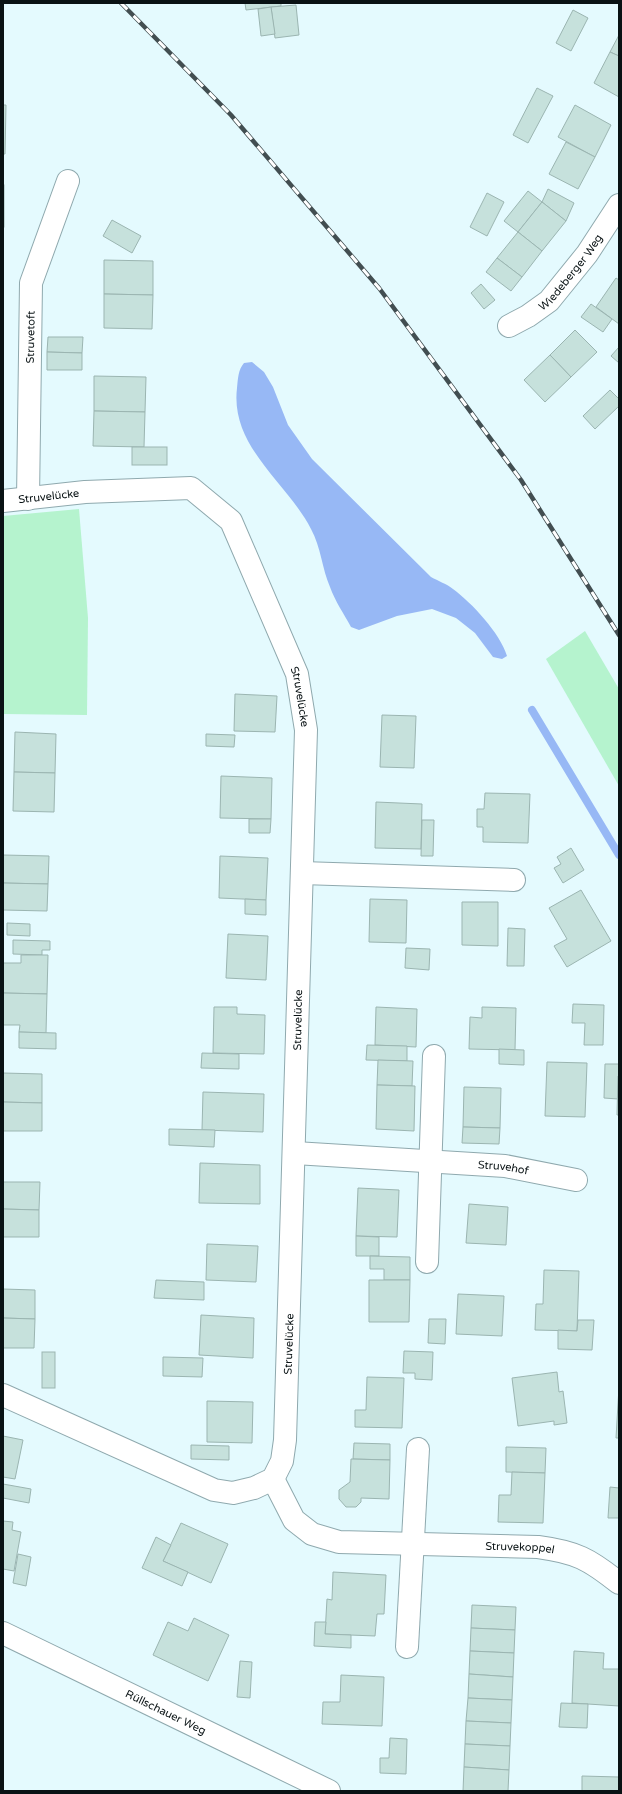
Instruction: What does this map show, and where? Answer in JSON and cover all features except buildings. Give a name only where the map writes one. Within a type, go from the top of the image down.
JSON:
[{"type":"street","name":"Struvetoft","points":[[28,499],[31,283],[68,181]]},
{"type":"street","name":"Wiedeberger Weg","points":[[509,326],[528,316],[549,301],[587,254],[619,205]]},
{"type":"street","name":"Struvelücke","points":[[3,501],[85,492],[191,488],[231,521],[297,674],[306,730],[295,1154],[285,1440],[282,1461],[272,1479]]},
{"type":"street","points":[[302,873],[514,880]]},
{"type":"street","points":[[427,1262],[434,1056]]},
{"type":"street","name":"Struvehof","points":[[295,1154],[505,1166],[576,1180]]},
{"type":"street","points":[[3,1395],[214,1490],[234,1493],[254,1488],[272,1479]]},
{"type":"street","points":[[407,1647],[411,1544],[418,1449]]},
{"type":"street","name":"Struvekoppel","points":[[272,1479],[294,1520],[312,1534],[339,1542],[538,1547],[560,1550],[580,1556],[602,1570],[619,1584]]},
{"type":"street","name":"Rüllschauer Weg","points":[[3,1633],[329,1791]]},
{"type":"green space","points":[[79,509],[88,618],[87,715],[3,714],[3,516]]},
{"type":"green space","points":[[585,631],[619,689],[619,786],[546,659]]},
{"type":"water","points":[[252,362],[264,372],[273,387],[288,425],[312,459],[431,577],[451,587],[477,610],[492,628],[507,656],[502,659],[493,657],[475,633],[456,618],[432,609],[397,616],[359,630],[351,627],[327,580],[317,543],[311,529],[301,512],[262,463],[242,428],[237,409],[238,378],[239,372],[244,363]]},
{"type":"waterway","points":[[532,710],[619,855]]},
{"type":"railway","points":[[121,3],[231,115],[379,288],[521,480],[619,635]]}]
